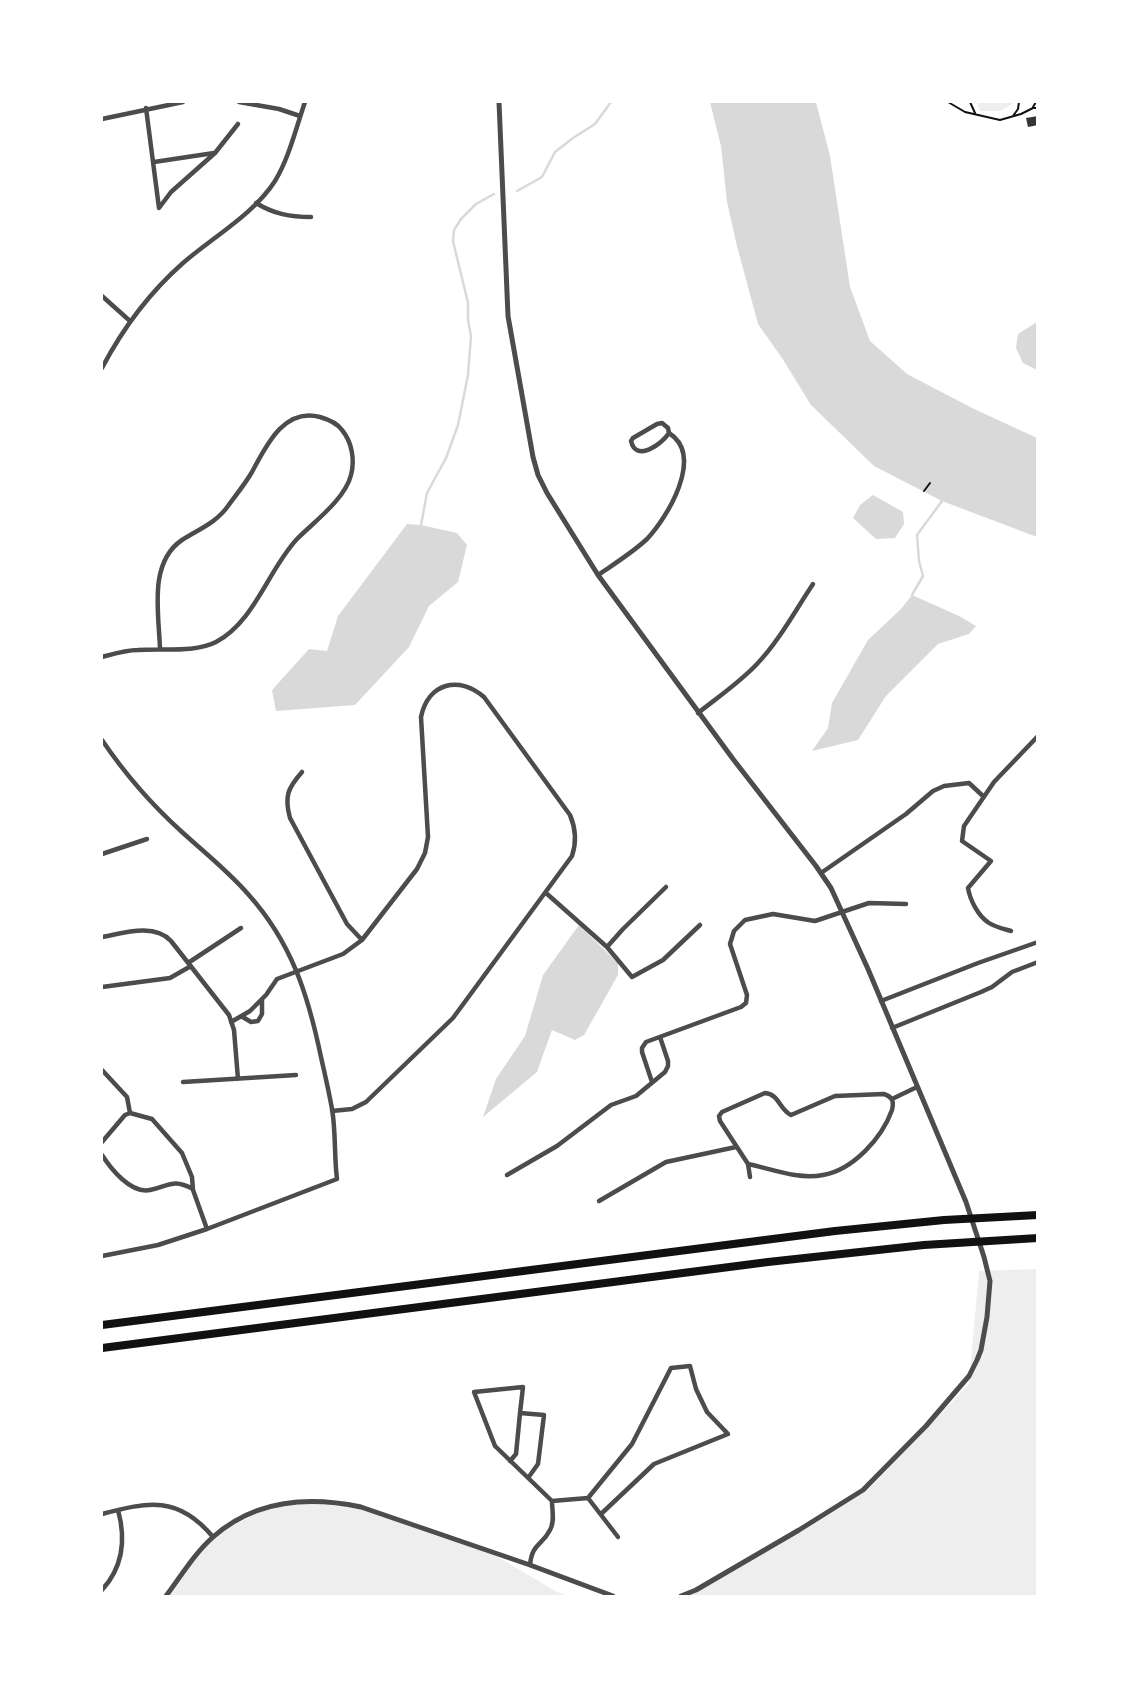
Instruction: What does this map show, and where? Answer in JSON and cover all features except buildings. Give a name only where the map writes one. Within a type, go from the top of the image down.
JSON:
[{"type":"highway","points":[[102,1325],[835,1231],[944,1220],[1038,1215]]},
{"type":"highway","points":[[102,1348],[768,1262],[959,1242],[1038,1238]]},
{"type":"street","points":[[102,118],[181,102]]},
{"type":"street","points":[[239,102],[251,102],[300,116]]},
{"type":"street","points":[[102,368],[139,307],[162,282],[256,204],[271,187],[282,166],[305,102]]},
{"type":"street","points":[[499,102],[508,316],[538,475],[598,575],[698,713],[821,873],[842,912],[966,1202],[990,1281],[987,1317],[977,1360],[969,1376],[926,1426],[863,1490],[681,1597]]},
{"type":"street","points":[[146,108],[159,208],[171,192],[215,153],[238,124]]},
{"type":"street","points":[[153,162],[215,153]]},
{"type":"street","points":[[256,204],[270,212],[292,217],[311,217]]},
{"type":"street","points":[[102,296],[130,321]]},
{"type":"street","points":[[102,657],[134,650],[194,648],[214,643],[227,635],[244,618],[285,553],[343,493],[349,483],[353,460],[351,449],[342,430],[333,422],[311,415],[288,421],[265,448],[251,474],[217,520],[182,540],[166,557],[161,568],[158,590],[160,649]]},
{"type":"street","points":[[598,575],[646,540],[672,504],[682,480],[684,464],[677,440],[666,426],[657,424],[631,441],[632,447],[641,452],[654,447],[669,433]]},
{"type":"street","points":[[698,713],[758,663],[813,584]]},
{"type":"street","points":[[231,1022],[250,1011],[277,979],[343,954],[362,940],[417,869],[425,853],[428,837],[421,717],[423,708],[434,692],[443,687],[465,685],[476,690],[484,697],[570,815],[576,831],[575,848],[568,864],[453,1018],[366,1102],[352,1109],[332,1111]]},
{"type":"street","points":[[1011,931],[990,924],[979,915],[969,894],[968,888],[991,861],[962,841],[964,826],[994,782],[1038,736]]},
{"type":"street","points":[[102,740],[132,781],[160,812],[224,869],[249,895],[276,931],[297,971],[314,1023],[332,1111],[337,1179],[207,1229],[158,1245],[102,1256]]},
{"type":"street","points":[[302,772],[288,793],[286,805],[290,818],[347,924],[362,940]]},
{"type":"street","points":[[821,873],[939,788],[969,783],[984,797]]},
{"type":"street","points":[[102,844],[104,853],[147,839]]},
{"type":"street","points":[[607,947],[666,887]]},
{"type":"street","points":[[546,893],[607,947],[632,977],[663,960],[700,925]]},
{"type":"street","points":[[652,1082],[642,1048],[646,1042],[746,1003],[747,995],[730,944],[734,931],[745,920],[773,914],[815,921],[869,903],[906,904]]},
{"type":"street","points":[[102,987],[170,978],[241,928]]},
{"type":"street","points":[[102,937],[159,931],[171,941],[229,1014],[234,1030],[238,1079]]},
{"type":"street","points":[[881,1001],[1038,942]]},
{"type":"street","points":[[892,1028],[981,992],[1012,972],[1038,962]]},
{"type":"street","points":[[241,1016],[258,1021],[262,1014],[262,999]]},
{"type":"street","points":[[507,1175],[557,1146],[611,1105],[636,1096],[665,1072],[668,1066],[660,1037]]},
{"type":"street","points":[[102,1070],[127,1097],[130,1113]]},
{"type":"street","points":[[183,1083],[296,1075]]},
{"type":"street","points":[[892,1099],[917,1087]]},
{"type":"street","points":[[748,1164],[796,1175],[821,1176],[836,1172],[849,1164],[879,1136],[893,1106],[892,1099],[884,1094],[835,1097],[791,1115],[785,1112],[775,1096],[765,1093],[722,1112],[720,1121],[748,1164],[750,1177]]},
{"type":"street","points":[[102,1142],[125,1115],[130,1113],[152,1119],[182,1153],[207,1229]]},
{"type":"street","points":[[599,1201],[666,1162],[737,1147]]},
{"type":"street","points":[[102,1155],[128,1184],[138,1190],[148,1191],[178,1183],[193,1190]]},
{"type":"street","points":[[552,1501],[588,1498],[632,1444],[671,1368],[690,1366],[696,1389],[707,1412],[728,1434],[654,1464],[601,1514]]},
{"type":"street","points":[[510,1461],[516,1454],[523,1387],[474,1392],[495,1446],[510,1461],[552,1501],[551,1528],[532,1552],[530,1565]]},
{"type":"street","points":[[520,1413],[544,1415],[538,1464],[528,1478]]},
{"type":"street","points":[[588,1498],[618,1537]]},
{"type":"street","points":[[166,1597],[194,1558],[213,1537],[233,1522],[257,1510],[316,1500],[361,1507],[530,1565],[613,1597]]},
{"type":"street","points":[[102,1514],[146,1504],[171,1507],[194,1518],[213,1537]]},
{"type":"street","points":[[102,1590],[113,1575],[122,1552],[123,1537],[118,1510]]},
{"type":"path","points":[[948,102],[965,112],[1000,120],[1038,108]]},
{"type":"path","points":[[970,102],[975,113]]},
{"type":"path","points":[[1012,117],[1018,109],[1018,102]]},
{"type":"path","points":[[1033,108],[1036,102]]},
{"type":"path","points":[[924,491],[930,482]]},
{"type":"shaded area","points":[[710,102],[816,102],[830,156],[850,287],[870,341],[907,374],[1037,438],[1037,537],[942,501],[874,466],[811,405],[758,324],[727,202],[721,146]]},
{"type":"shaded area","points":[[977,102],[1014,103],[1000,111],[980,111]]},
{"type":"shaded area","points":[[1037,322],[1037,370],[1023,363],[1016,348],[1018,334]]},
{"type":"shaded area","points":[[873,495],[903,512],[904,524],[895,538],[876,539],[853,518],[860,505]]},
{"type":"shaded area","points":[[407,524],[457,533],[467,545],[458,582],[429,606],[409,647],[355,705],[276,711],[272,690],[309,649],[327,651],[338,616]]},
{"type":"shaded area","points":[[912,595],[976,626],[969,634],[938,644],[886,696],[858,740],[812,751],[828,728],[832,703],[868,640]]},
{"type":"shaded area","points":[[579,925],[618,963],[618,975],[584,1035],[575,1040],[552,1030],[537,1072],[483,1117],[496,1079],[525,1036],[543,975]]},
{"type":"shaded area","points":[[1037,1269],[1037,1596],[685,1596],[873,1485],[969,1384],[979,1271]]},
{"type":"shaded area","points":[[323,1499],[386,1514],[481,1547],[557,1592],[569,1596],[164,1596],[219,1532],[272,1507]]},
{"type":"waterway","points":[[517,191],[542,177],[555,152],[595,124],[611,102]]},
{"type":"waterway","points":[[421,525],[427,493],[446,458],[458,425],[468,375],[471,336],[468,303],[453,241],[454,230],[476,204],[494,194]]},
{"type":"waterway","points":[[912,595],[923,576],[917,535],[942,501],[941,498]]}]
